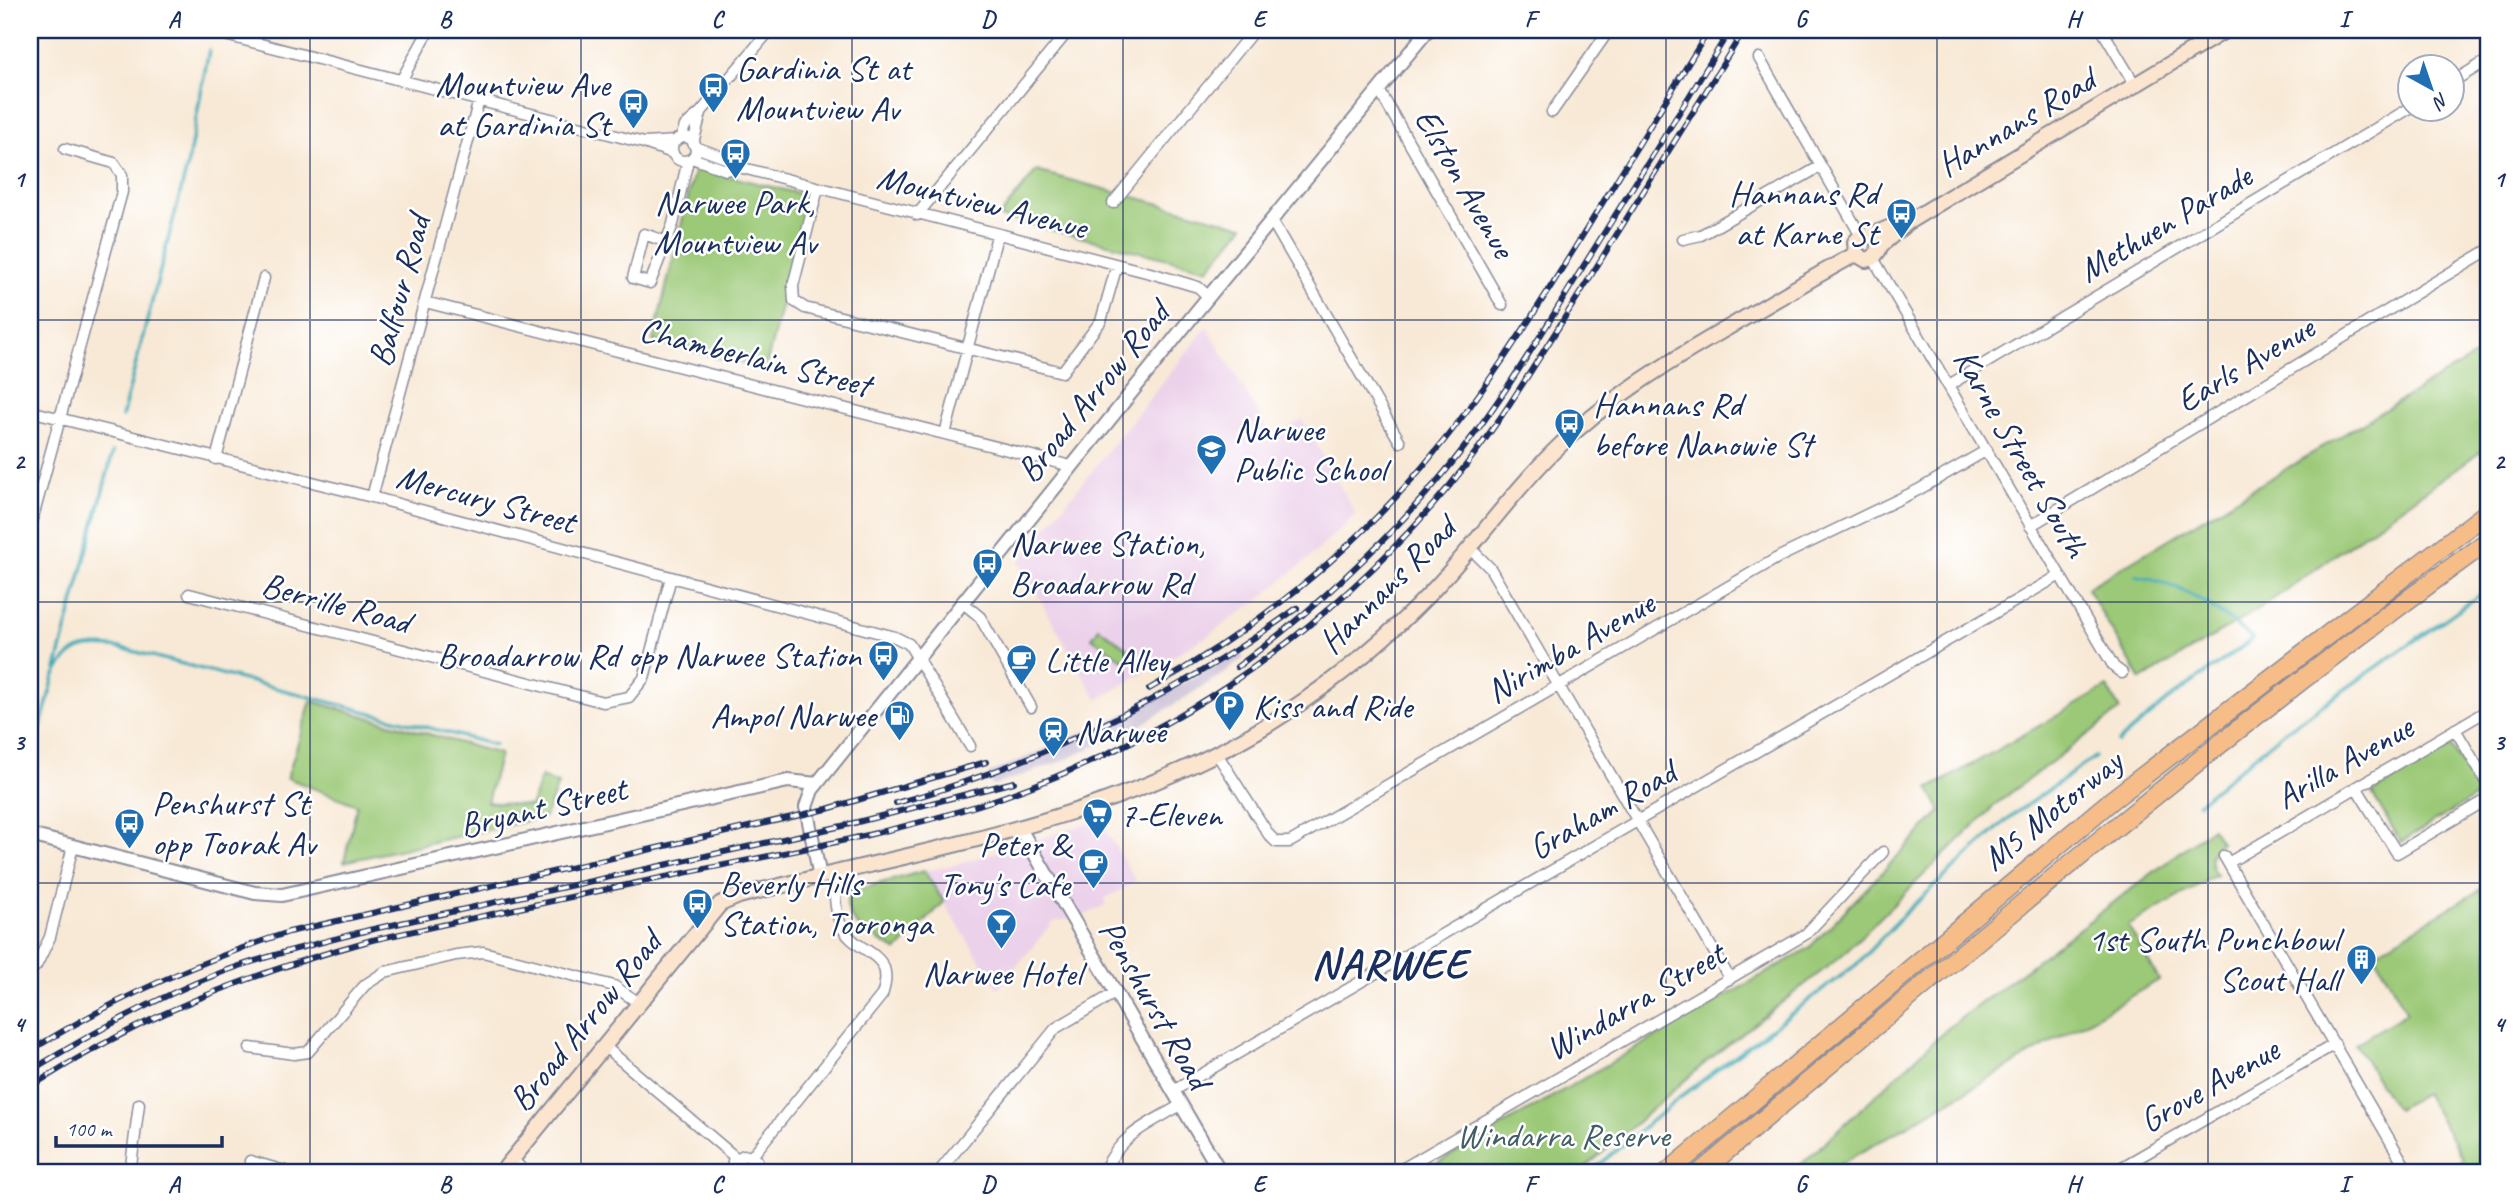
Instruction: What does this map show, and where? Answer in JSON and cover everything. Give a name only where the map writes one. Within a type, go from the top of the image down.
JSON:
[{"type":"highway","name":"M5 Motorway","points":[[1667,1173],[2112,800],[2488,512]]},
{"type":"highway","name":"M5 Motorway","points":[[1700,1173],[2137,809],[2488,541]]},
{"type":"main road","name":"Hannans Road","points":[[827,876],[1019,827],[1097,803],[1217,754],[1282,715],[1342,673],[1416,608],[1553,452],[1594,414],[1653,371],[1856,254],[1866,260],[1871,244],[2226,30]]},
{"type":"main road","name":"Broad Arrow Road","points":[[501,1173],[705,920],[729,900],[827,876]]},
{"type":"street","points":[[206,30],[644,143],[673,153],[679,160],[692,152]]},
{"type":"street","points":[[402,79],[429,30]]},
{"type":"street","points":[[673,153],[681,131],[701,112],[770,30]]},
{"type":"street","points":[[917,215],[1069,30]]},
{"type":"street","points":[[1113,203],[1254,30]]},
{"type":"street","name":"Broad Arrow Road","points":[[827,876],[806,807],[817,784],[1071,466],[1428,30]]},
{"type":"street","points":[[1552,112],[1609,30]]},
{"type":"street","points":[[2102,30],[2135,85]]},
{"type":"street","name":"Karne Street South","points":[[1759,58],[1821,166],[1871,244],[1949,385],[2114,667],[2122,674]]},
{"type":"street","points":[[2466,73],[2488,60]]},
{"type":"street","name":"Elston Avenue","points":[[1379,90],[1502,305]]},
{"type":"street","name":"Balfour Road","points":[[372,498],[479,100]]},
{"type":"street","points":[[664,241],[644,234],[633,278],[650,283],[664,241],[673,224],[701,112]]},
{"type":"street","name":"Methuen Parade","points":[[1949,385],[2396,116]]},
{"type":"street","points":[[644,143],[678,140],[692,152]]},
{"type":"street","points":[[30,528],[122,184],[120,168],[114,163],[65,149]]},
{"type":"street","name":"Mountview Avenue","points":[[692,152],[726,170],[739,167],[1116,265],[1198,287],[1209,296]]},
{"type":"street","points":[[1683,239],[1701,235],[1821,166]]},
{"type":"street","points":[[818,188],[793,286],[794,301],[805,308],[1062,372],[1101,321],[1116,265]]},
{"type":"street","points":[[1272,221],[1400,442]]},
{"type":"street","points":[[945,434],[997,236]]},
{"type":"street","name":"Earls Avenue","points":[[2031,526],[2488,250]]},
{"type":"street","points":[[216,458],[264,278]]},
{"type":"street","name":"Chamberlain Street","points":[[425,302],[1071,466]]},
{"type":"street","name":"Mercury Street","points":[[30,411],[372,498],[895,637],[909,644],[970,746]]},
{"type":"street","name":"Nirimba Avenue","points":[[1217,754],[1269,835],[1276,842],[1290,842],[1779,557],[1918,490],[1987,450]]},
{"type":"street","points":[[1470,548],[1490,568],[1730,979]]},
{"type":"street","name":"Graham Road","points":[[1173,1091],[2060,575]]},
{"type":"street","name":"Berrille Road","points":[[189,594],[603,702],[629,697],[644,678],[671,577]]},
{"type":"street","points":[[962,603],[980,617],[1031,708]]},
{"type":"street","name":"Arilla Avenue","points":[[2335,1044],[2226,859],[2357,788],[2488,710]]},
{"type":"street","points":[[2455,729],[2488,785]]},
{"type":"street","name":"Bryant Street","points":[[30,835],[255,893],[282,895],[788,781],[817,784]]},
{"type":"street","points":[[2357,788],[2397,853],[2488,799]]},
{"type":"street","name":"Penshurst Road","points":[[1019,827],[1221,1173]]},
{"type":"street","points":[[36,966],[50,937],[73,846]]},
{"type":"street","name":"Windarra Street","points":[[1395,1173],[1806,934],[1883,852]]},
{"type":"street","points":[[731,1173],[731,1164],[736,1158],[752,1156],[882,995],[887,980],[880,960],[846,932],[827,876]]},
{"type":"street","points":[[250,1048],[294,1054],[308,1052],[365,985],[386,972],[456,955],[484,952],[614,986],[639,1003]]},
{"type":"street","points":[[938,1173],[1056,1028],[1115,993]]},
{"type":"street","points":[[2335,1044],[2409,1173]]},
{"type":"street","name":"Grove Avenue","points":[[2112,1173],[2335,1044]]},
{"type":"street","points":[[604,1046],[736,1158]]},
{"type":"street","points":[[130,1173],[139,1104]]},
{"type":"street","points":[[1103,1173],[1114,1150],[1124,1139],[1181,1105]]},
{"type":"street","points":[[752,1156],[758,1163],[759,1173]]},
{"type":"street","points":[[512,1159],[526,1173]]},
{"type":"street","points":[[250,1161],[292,1173]]},
{"type":"shaded area","name":"Narwee Public School","points":[[1207,327],[1272,437],[1302,419],[1356,514],[1307,560],[1257,601],[1206,637],[1097,700],[1019,562]]},
{"type":"shaded area","points":[[1240,652],[1244,658],[1141,725],[1065,760],[992,786],[988,774],[1134,710]]},
{"type":"shaded area","points":[[1100,820],[1136,882],[1104,899],[1106,904],[1088,914],[1053,922],[998,989],[924,871],[952,866]]},
{"type":"green space","points":[[695,168],[801,194],[807,206],[765,370],[653,341]]},
{"type":"green space","points":[[1036,171],[1244,226],[1208,269],[999,217]]},
{"type":"green space","points":[[2488,348],[2488,446],[2262,607],[2141,680],[2087,588]]},
{"type":"green space","points":[[1099,628],[1133,652],[1126,662],[1092,638]]},
{"type":"green space","name":"Windarra Reserve","points":[[2107,687],[2120,710],[1996,804],[1841,956],[1706,1062],[1579,1173],[1420,1173],[1809,948],[1941,811],[1929,789]]},
{"type":"green space","points":[[311,701],[500,754],[487,802],[531,806],[541,777],[558,784],[545,817],[344,862],[357,805],[287,778]]},
{"type":"green space","points":[[2451,746],[2480,794],[2401,842],[2372,793]]},
{"type":"green space","points":[[2212,828],[2221,842],[2211,857],[2216,875],[2128,926],[2159,980],[1825,1173],[1792,1173],[1948,1028]]},
{"type":"green space","points":[[924,871],[944,902],[897,951],[861,929],[854,921],[847,903],[849,892]]},
{"type":"green space","points":[[2488,885],[2488,1173],[2443,1173],[2464,1160],[2425,1093],[2396,1109],[2355,1044],[2407,1013],[2374,953]]},
{"type":"waterway","points":[[122,417],[187,167],[209,50]]},
{"type":"waterway","points":[[56,669],[113,452]]},
{"type":"waterway","points":[[2118,742],[2168,700],[2253,639],[2199,599],[2169,585],[2136,576]]},
{"type":"waterway","points":[[2198,803],[2284,732],[2488,589]]},
{"type":"waterway","points":[[54,677],[60,666],[74,652],[99,646],[121,648],[495,745]]},
{"type":"waterway","points":[[30,766],[54,677]]},
{"type":"waterway","points":[[1589,1173],[1678,1099],[1857,964],[1904,914],[2010,817],[2095,757]]},
{"type":"railway","points":[[1149,689],[1221,645],[1290,595],[1353,540],[1435,452],[1519,336],[1709,30]]},
{"type":"railway","points":[[1237,667],[1312,607],[1359,564],[1447,470],[1524,362],[1730,30]]},
{"type":"railway","points":[[30,1087],[72,1061],[154,1018],[280,968],[372,940],[868,835],[942,816],[1044,781],[1107,754],[1168,722],[1226,686],[1282,646],[1335,603],[1386,556],[1454,480],[1529,373],[1744,30]]},
{"type":"railway","points":[[896,803],[1002,768],[1105,724],[1204,670],[1297,608]]},
{"type":"railway","points":[[30,1051],[92,1015],[155,984],[221,956],[289,932],[827,809],[986,762]]},
{"type":"railway","points":[[30,1071],[171,994],[220,973],[275,955],[369,930],[842,826],[1014,782]]},
{"type":"place","name":"Gardinia St at Mountview Av","points":[[713,115]]},
{"type":"place","name":"Mountview Ave at Gardinia St","points":[[633,131]]},
{"type":"place","name":"Narwee Park, Mountview Av","points":[[735,180]]},
{"type":"place","name":"Hannans Rd at Karne St","points":[[1901,240]]},
{"type":"place","name":"Hannans Rd before Nanowie St","points":[[1570,451]]},
{"type":"place","name":"Narwee Public School","points":[[1211,476]]},
{"type":"place","name":"Narwee Station, Broadarrow Rd","points":[[987,590]]},
{"type":"place","name":"Broadarrow Rd opp Narwee Station","points":[[884,682]]},
{"type":"place","name":"Little Alley","points":[[1022,687]]},
{"type":"place","name":"Kiss and Ride","points":[[1230,733]]},
{"type":"place","name":"Ampol Narwee","points":[[899,742]]},
{"type":"place","name":"Narwee","points":[[1053,758]]},
{"type":"place","name":"7-Eleven","points":[[1097,841]]},
{"type":"place","name":"Penshurst St opp Toorak Av","points":[[129,850]]},
{"type":"place","name":"Peter & Tony's Cafe","points":[[1093,891]]},
{"type":"place","name":"Beverly Hills Station, Tooronga","points":[[697,930]]},
{"type":"place","name":"Narwee Hotel","points":[[1002,951]]},
{"type":"place","name":"1st South Punchbowl Scout Hall","points":[[2362,986]]},
{"type":"district","name":"NARWEE","points":[[1390,964]]}]
